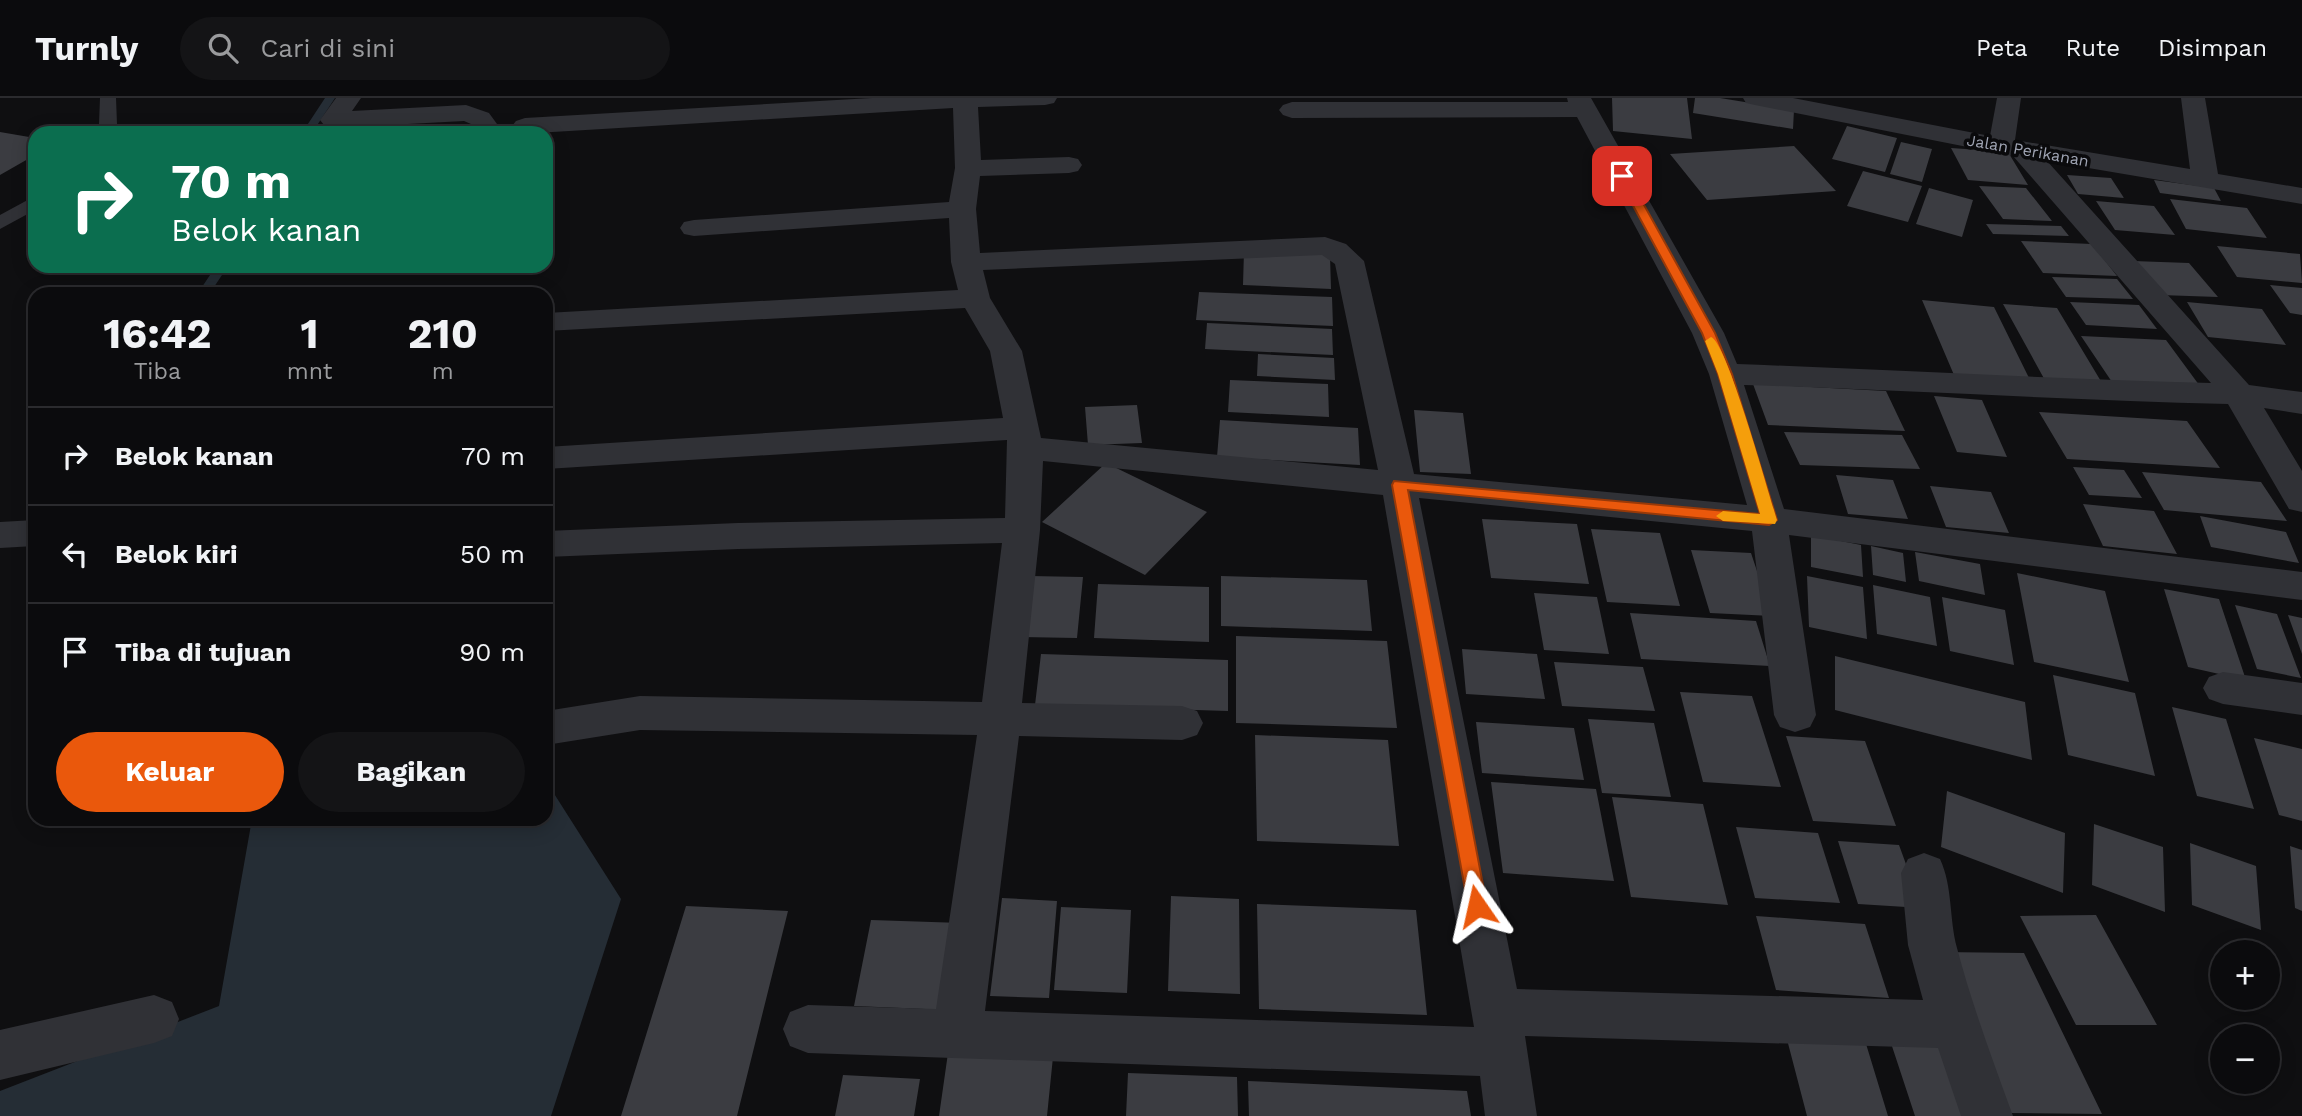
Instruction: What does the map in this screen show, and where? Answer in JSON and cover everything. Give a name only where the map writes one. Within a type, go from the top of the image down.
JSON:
[{"type":"street","points":[[329,126],[349,98]]},
{"type":"street","points":[[525,126],[965,99],[1045,98]]},
{"type":"street","name":"Jalan Perikanan","points":[[1755,98],[2011,148],[2302,196]]},
{"type":"street","points":[[2009,98],[2011,148],[2239,394],[2302,500]]},
{"type":"street","points":[[2193,98],[2205,180]]},
{"type":"street","points":[[957,1035],[1000,719],[1022,530],[1024,438],[1006,351],[975,298],[966,262],[962,209],[968,168],[965,99]]},
{"type":"street","points":[[1292,110],[1582,104],[1708,333],[1725,374],[1769,520],[1795,715]]},
{"type":"street","points":[[329,126],[466,113],[480,118],[483,126]]},
{"type":"street","points":[[968,168],[1069,165]]},
{"type":"street","points":[[694,228],[962,209]]},
{"type":"street","points":[[966,262],[1325,246],[1336,250],[1349,261],[1399,485],[1499,1032],[1511,1116]]},
{"type":"street","points":[[553,323],[975,298]]},
{"type":"street","points":[[1725,374],[2066,390],[2239,394],[2302,403]]},
{"type":"street","points":[[553,458],[1024,438],[1399,485],[1769,520],[2302,586]]},
{"type":"street","points":[[553,544],[738,536],[1022,530]]},
{"type":"street","points":[[0,535],[28,533]]},
{"type":"street","points":[[2223,688],[2302,699]]},
{"type":"street","points":[[553,727],[640,713],[765,713],[1182,723]]},
{"type":"street","points":[[1924,873],[1931,945],[1987,1116]]},
{"type":"street","points":[[0,1055],[154,1019]]},
{"type":"street","points":[[808,1029],[957,1035],[1499,1032],[1955,1025]]},
{"type":"lane","points":[[106,126],[108,98]]},
{"type":"lane","points":[[0,223],[28,206]]},
{"type":"shaded area","points":[[553,792],[621,899],[551,1116],[0,1116],[0,1091],[219,1006],[251,826],[553,826]]},
{"type":"building","points":[[1612,98],[1687,98],[1692,139],[1613,131]]},
{"type":"building","points":[[1695,98],[1720,98],[1794,110],[1793,129],[1693,113]]},
{"type":"building","points":[[1847,126],[1897,138],[1885,172],[1832,159]]},
{"type":"building","points":[[0,132],[28,137],[28,159],[0,175]]},
{"type":"building","points":[[1901,142],[1932,149],[1922,182],[1890,174]]},
{"type":"building","points":[[1794,146],[1836,191],[1707,200],[1670,154]]},
{"type":"building","points":[[1951,148],[2008,152],[2028,185],[1968,180]]},
{"type":"building","points":[[1863,171],[1922,186],[1908,222],[1847,206]]},
{"type":"building","points":[[2067,175],[2111,178],[2124,198],[2078,194]]},
{"type":"building","points":[[2154,180],[2214,188],[2221,201],[2160,193]]},
{"type":"building","points":[[1979,186],[2026,188],[2052,221],[2003,219]]},
{"type":"building","points":[[1929,188],[1973,200],[1962,237],[1916,224]]},
{"type":"building","points":[[2170,199],[2247,208],[2267,238],[2186,229]]},
{"type":"building","points":[[2096,201],[2154,206],[2175,235],[2115,230]]},
{"type":"building","points":[[1986,224],[2061,226],[2069,236],[1993,234]]},
{"type":"building","points":[[2021,241],[2092,244],[2117,276],[2043,273]]},
{"type":"building","points":[[2217,246],[2300,254],[2302,283],[2237,277]]},
{"type":"building","points":[[1244,251],[1330,255],[1331,289],[1243,285]]},
{"type":"building","points":[[2133,261],[2189,263],[2218,297],[2160,295]]},
{"type":"building","points":[[2052,277],[2117,279],[2133,299],[2066,297]]},
{"type":"building","points":[[2270,285],[2302,288],[2302,315],[2290,313]]},
{"type":"building","points":[[1199,292],[1332,297],[1333,326],[1196,320]]},
{"type":"building","points":[[1922,300],[1994,307],[2031,382],[1954,375]]},
{"type":"building","points":[[2070,302],[2139,305],[2157,329],[2086,325]]},
{"type":"building","points":[[2187,302],[2262,309],[2286,345],[2208,337]]},
{"type":"building","points":[[2003,304],[2057,308],[2105,388],[2047,384]]},
{"type":"building","points":[[1207,323],[1332,329],[1333,355],[1205,349]]},
{"type":"building","points":[[2081,336],[2166,340],[2205,393],[2116,388]]},
{"type":"building","points":[[1258,354],[1334,358],[1335,380],[1257,376]]},
{"type":"building","points":[[1230,380],[1328,384],[1329,417],[1228,412]]},
{"type":"building","points":[[1753,384],[1886,391],[1905,431],[1768,425]]},
{"type":"building","points":[[1934,396],[1982,400],[2007,457],[1957,452]]},
{"type":"building","points":[[1137,405],[1142,443],[1088,445],[1085,407]]},
{"type":"building","points":[[1414,410],[1463,413],[1471,474],[1420,472]]},
{"type":"building","points":[[2039,412],[2187,421],[2220,468],[2067,459]]},
{"type":"building","points":[[1220,420],[1358,428],[1360,465],[1217,457]]},
{"type":"building","points":[[1784,432],[1902,435],[1920,469],[1800,465]]},
{"type":"building","points":[[1106,463],[1207,512],[1145,575],[1042,522]]},
{"type":"building","points":[[2073,467],[2124,470],[2142,498],[2089,495]]},
{"type":"building","points":[[2142,472],[2261,482],[2287,521],[2164,510]]},
{"type":"building","points":[[1836,475],[1893,480],[1908,519],[1848,514]]},
{"type":"building","points":[[1930,486],[1991,492],[2009,533],[1946,527]]},
{"type":"building","points":[[2083,504],[2154,511],[2177,554],[2103,546]]},
{"type":"building","points":[[2200,516],[2286,532],[2299,563],[2211,547]]},
{"type":"building","points":[[1482,519],[1577,524],[1589,584],[1491,578]]},
{"type":"building","points":[[1591,529],[1660,533],[1680,606],[1607,602]]},
{"type":"building","points":[[1811,535],[1861,545],[1863,577],[1811,567]]},
{"type":"building","points":[[1871,546],[1903,553],[1906,582],[1873,575]]},
{"type":"building","points":[[1691,550],[1751,553],[1772,616],[1710,613]]},
{"type":"building","points":[[1915,552],[1980,564],[1985,595],[1919,581]]},
{"type":"building","points":[[2017,573],[2105,591],[2129,682],[2034,662]]},
{"type":"building","points":[[1030,576],[1083,577],[1077,638],[1021,637]]},
{"type":"building","points":[[1221,576],[1367,580],[1372,631],[1221,626]]},
{"type":"building","points":[[1807,576],[1863,587],[1867,639],[1809,627]]},
{"type":"building","points":[[1098,584],[1209,587],[1209,642],[1094,638]]},
{"type":"building","points":[[1873,585],[1930,597],[1937,646],[1877,634]]},
{"type":"building","points":[[2164,589],[2219,599],[2246,680],[2188,667]]},
{"type":"building","points":[[1534,593],[1597,597],[1609,654],[1544,650]]},
{"type":"building","points":[[1942,597],[2005,610],[2014,665],[1950,651]]},
{"type":"building","points":[[2235,605],[2277,614],[2301,678],[2257,669]]},
{"type":"building","points":[[1630,613],[1756,621],[1770,666],[1641,659]]},
{"type":"building","points":[[2288,615],[2302,618],[2302,654]]},
{"type":"building","points":[[1236,636],[1387,641],[1397,728],[1236,723]]},
{"type":"building","points":[[1462,649],[1537,654],[1545,699],[1466,694]]},
{"type":"building","points":[[1041,654],[1228,660],[1228,711],[1035,705]]},
{"type":"building","points":[[1835,656],[2025,702],[2032,760],[1835,710]]},
{"type":"building","points":[[1554,662],[1643,667],[1655,711],[1562,706]]},
{"type":"building","points":[[2053,675],[2135,693],[2155,776],[2068,755]]},
{"type":"building","points":[[1680,692],[1752,696],[1781,787],[1703,782]]},
{"type":"building","points":[[2172,707],[2226,719],[2254,809],[2197,796]]},
{"type":"building","points":[[1588,719],[1654,723],[1671,797],[1602,793]]},
{"type":"building","points":[[1476,722],[1574,728],[1584,780],[1482,773]]},
{"type":"building","points":[[1255,735],[1388,740],[1399,846],[1257,841]]},
{"type":"building","points":[[1786,736],[1865,741],[1896,826],[1813,821]]},
{"type":"building","points":[[2254,738],[2302,749],[2302,821],[2279,815]]},
{"type":"building","points":[[1491,782],[1596,789],[1614,881],[1503,873]]},
{"type":"building","points":[[1947,791],[2065,833],[2063,893],[1941,847]]},
{"type":"building","points":[[1612,797],[1703,804],[1728,905],[1631,897]]},
{"type":"building","points":[[2094,824],[2163,847],[2165,912],[2092,885]]},
{"type":"building","points":[[1736,827],[1818,833],[1840,903],[1755,898]]},
{"type":"building","points":[[1838,841],[1899,845],[1922,908],[1858,904]]},
{"type":"building","points":[[2190,843],[2256,866],[2261,930],[2192,905]]},
{"type":"building","points":[[2290,846],[2302,850],[2302,911],[2295,908]]},
{"type":"building","points":[[1171,896],[1239,899],[1240,994],[1168,991]]},
{"type":"building","points":[[1002,898],[1057,901],[1049,998],[990,996]]},
{"type":"building","points":[[1257,904],[1416,910],[1427,1015],[1259,1009]]},
{"type":"building","points":[[686,906],[788,911],[737,1116],[621,1116]]},
{"type":"building","points":[[1061,907],[1131,910],[1127,993],[1054,990]]},
{"type":"building","points":[[2096,915],[2157,1025],[2076,1025],[2020,916]]},
{"type":"building","points":[[1756,916],[1865,924],[1889,998],[1776,990]]},
{"type":"building","points":[[871,920],[962,923],[949,1010],[854,1006]]},
{"type":"building","points":[[1940,952],[2024,953],[2102,1114],[2010,1113]]},
{"type":"building","points":[[1784,1028],[1863,1034],[1888,1116],[1807,1116]]},
{"type":"building","points":[[1886,1028],[1941,1031],[1972,1116],[1915,1116]]},
{"type":"building","points":[[948,1053],[1053,1057],[1047,1116],[939,1116]]},
{"type":"building","points":[[1128,1073],[1237,1077],[1238,1116],[1126,1116]]},
{"type":"building","points":[[843,1075],[920,1079],[914,1116],[835,1116]]},
{"type":"building","points":[[1248,1081],[1467,1091],[1471,1116],[1249,1116]]},
{"type":"waterway","points":[[312,126],[330,98]]},
{"type":"waterway","points":[[208,287],[217,273]]},
{"type":"slow traffic","points":[[1711,341],[1725,374],[1769,520],[1723,516]]},
{"type":"route","points":[[1477,906],[1399,485],[1769,520],[1725,374],[1708,333],[1622,176]]}]
